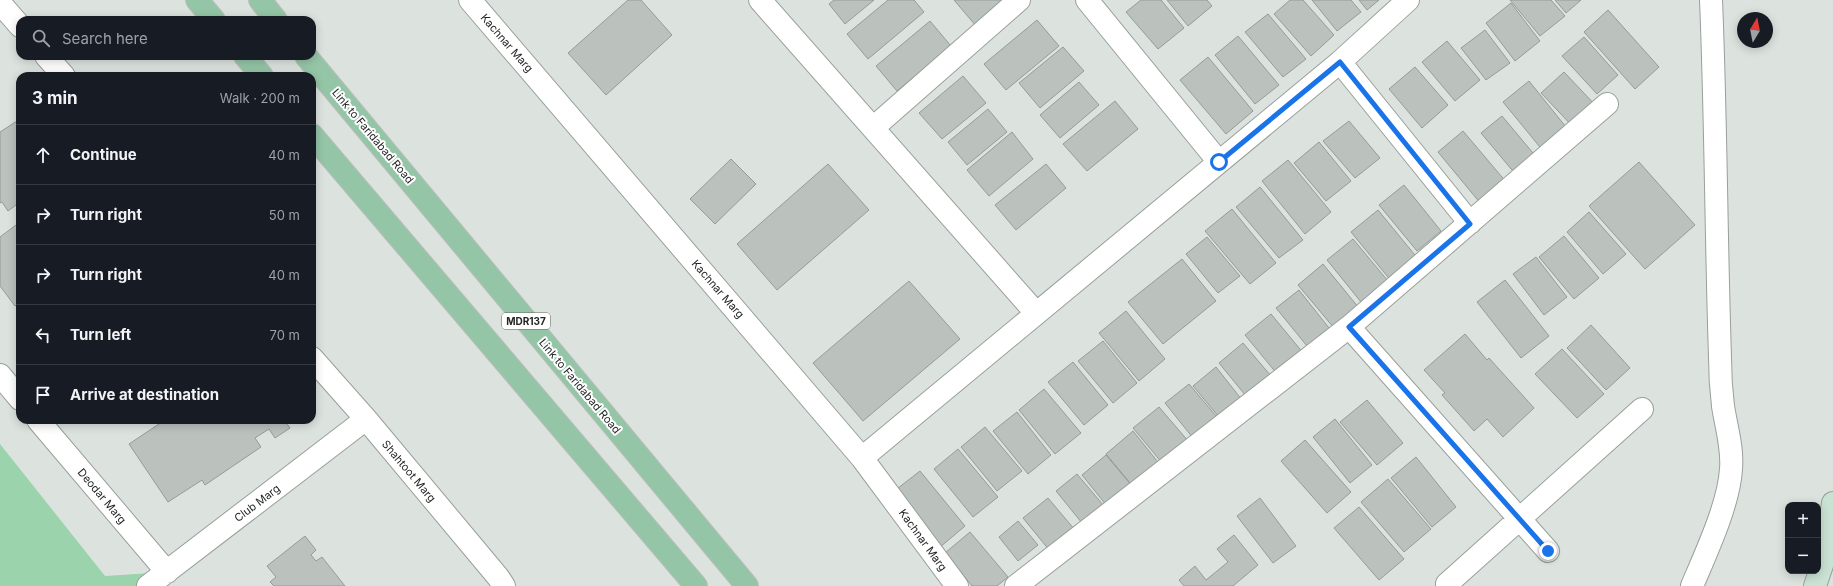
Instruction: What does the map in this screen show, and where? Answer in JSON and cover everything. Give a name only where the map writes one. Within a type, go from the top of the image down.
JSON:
[{"type":"main road","points":[[197,0],[211,16]]},
{"type":"main road","points":[[260,0],[273,16]]},
{"type":"main road","points":[[248,60],[259,72]]},
{"type":"main road","name":"Link to Faridabad Road","points":[[309,60],[747,586]]},
{"type":"main road","points":[[316,140],[696,586]]},
{"type":"main road","points":[[1815,586],[1825,556],[1833,503]]},
{"type":"street","name":"Kachnar Marg","points":[[470,0],[862,458],[957,586]]},
{"type":"street","points":[[760,0],[1036,313]]},
{"type":"street","points":[[872,128],[1019,0]]},
{"type":"street","points":[[1087,0],[1219,162]]},
{"type":"street","points":[[862,458],[1340,62],[1408,0]]},
{"type":"street","points":[[1692,586],[1710,544],[1728,489],[1732,468],[1723,404],[1720,359],[1717,150],[1711,0]]},
{"type":"street","points":[[0,3],[16,21]]},
{"type":"street","points":[[50,60],[60,72]]},
{"type":"street","points":[[1340,62],[1470,224]]},
{"type":"street","points":[[1016,586],[1349,327],[1607,104]]},
{"type":"street","points":[[1349,327],[1548,551]]},
{"type":"street","name":"Shahtoot Marg","points":[[316,363],[366,419],[504,586]]},
{"type":"street","points":[[0,375],[16,394]]},
{"type":"street","points":[[1447,584],[1642,409]]},
{"type":"street","name":"Club Marg","points":[[148,586],[366,419]]},
{"type":"street","name":"Deodar Marg","points":[[41,424],[167,572]]},
{"type":"green space","points":[[0,444],[105,576],[167,572],[144,586],[0,586]]},
{"type":"building","points":[[628,0],[641,0],[672,35],[606,95],[568,53]]},
{"type":"building","points":[[834,0],[874,0],[845,24],[829,4]]},
{"type":"building","points":[[888,0],[914,0],[924,12],[868,59],[847,34]]},
{"type":"building","points":[[954,0],[1007,0],[976,26]]},
{"type":"building","points":[[1141,0],[1161,0],[1184,28],[1158,49],[1126,12]]},
{"type":"building","points":[[1167,0],[1207,0],[1212,6],[1188,26]]},
{"type":"building","points":[[1290,0],[1303,0],[1334,35],[1311,56],[1274,14]]},
{"type":"building","points":[[1312,0],[1351,0],[1361,12],[1337,31]]},
{"type":"building","points":[[1359,0],[1379,0],[1367,10]]},
{"type":"building","points":[[1510,0],[1551,0],[1565,16],[1540,36]]},
{"type":"building","points":[[1555,0],[1581,0],[1566,13]]},
{"type":"building","points":[[1511,3],[1540,41],[1515,61],[1486,23]]},
{"type":"building","points":[[1608,10],[1659,67],[1635,89],[1584,32]]},
{"type":"building","points":[[1268,14],[1306,59],[1283,77],[1245,32]]},
{"type":"building","points":[[1037,20],[1059,46],[1006,90],[984,64]]},
{"type":"building","points":[[930,21],[951,46],[897,91],[876,66]]},
{"type":"building","points":[[1485,30],[1510,63],[1486,80],[1461,48]]},
{"type":"building","points":[[1238,36],[1279,85],[1255,104],[1215,55]]},
{"type":"building","points":[[1584,37],[1618,75],[1597,94],[1562,56]]},
{"type":"building","points":[[1447,41],[1480,80],[1455,101],[1422,62]]},
{"type":"building","points":[[1063,47],[1084,71],[1040,108],[1019,83]]},
{"type":"building","points":[[1208,57],[1253,111],[1226,134],[1180,80]]},
{"type":"building","points":[[1415,67],[1448,105],[1422,128],[1389,89]]},
{"type":"building","points":[[1564,72],[1599,109],[1576,130],[1541,93]]},
{"type":"building","points":[[963,76],[986,103],[942,139],[919,113]]},
{"type":"building","points":[[1529,81],[1570,132],[1544,152],[1503,102]]},
{"type":"building","points":[[1079,82],[1099,105],[1060,138],[1040,115]]},
{"type":"building","points":[[1115,101],[1138,129],[1087,171],[1063,144]]},
{"type":"building","points":[[988,109],[1007,132],[967,165],[948,142]]},
{"type":"building","points":[[1502,116],[1538,159],[1517,176],[1481,133]]},
{"type":"building","points":[[1349,121],[1380,158],[1355,178],[1323,141]]},
{"type":"building","points":[[16,122],[16,205],[8,211],[2,202],[0,203],[0,132]]},
{"type":"building","points":[[1463,131],[1507,183],[1481,204],[1438,152]]},
{"type":"building","points":[[1012,132],[1033,159],[989,196],[967,170]]},
{"type":"building","points":[[1319,142],[1351,181],[1326,201],[1294,163]]},
{"type":"building","points":[[731,159],[756,184],[715,224],[690,199]]},
{"type":"building","points":[[1288,160],[1331,212],[1305,234],[1262,181]]},
{"type":"building","points":[[1639,162],[1695,225],[1645,269],[1589,206]]},
{"type":"building","points":[[828,164],[869,210],[777,290],[737,244]]},
{"type":"building","points":[[1046,164],[1066,188],[1016,230],[995,205]]},
{"type":"building","points":[[1404,185],[1441,231],[1417,251],[1379,205]]},
{"type":"building","points":[[1260,187],[1303,240],[1279,258],[1236,207]]},
{"type":"building","points":[[1232,209],[1276,263],[1250,284],[1205,231]]},
{"type":"building","points":[[1378,210],[1419,260],[1392,282],[1351,232]]},
{"type":"building","points":[[1589,212],[1626,254],[1603,274],[1567,232]]},
{"type":"building","points":[[16,225],[15,306],[0,286],[0,237]]},
{"type":"building","points":[[1564,236],[1599,278],[1574,299],[1539,257]]},
{"type":"building","points":[[1207,237],[1240,276],[1218,293],[1186,254]]},
{"type":"building","points":[[1353,239],[1388,281],[1361,302],[1327,260]]},
{"type":"building","points":[[1536,257],[1567,297],[1544,315],[1513,274]]},
{"type":"building","points":[[1182,259],[1216,301],[1163,344],[1128,302]]},
{"type":"building","points":[[1323,264],[1359,308],[1334,328],[1298,285]]},
{"type":"building","points":[[1505,280],[1549,336],[1521,358],[1477,302]]},
{"type":"building","points":[[909,281],[960,339],[863,421],[813,363]]},
{"type":"building","points":[[1299,290],[1329,328],[1307,346],[1276,308]]},
{"type":"building","points":[[1126,311],[1165,359],[1139,381],[1099,333]]},
{"type":"building","points":[[1271,314],[1304,354],[1278,375],[1245,335]]},
{"type":"building","points":[[1591,325],[1630,368],[1606,390],[1567,348]]},
{"type":"building","points":[[1465,334],[1487,360],[1489,358],[1534,408],[1503,437],[1487,419],[1474,431],[1442,395],[1445,393],[1424,370]]},
{"type":"building","points":[[1103,341],[1137,383],[1113,403],[1078,361]]},
{"type":"building","points":[[1243,343],[1271,376],[1246,396],[1219,363]]},
{"type":"building","points":[[1562,349],[1604,394],[1577,418],[1535,374]]},
{"type":"building","points":[[1073,362],[1108,405],[1084,425],[1048,382]]},
{"type":"building","points":[[1216,367],[1246,405],[1224,423],[1193,386]]},
{"type":"building","points":[[1189,384],[1222,423],[1197,443],[1165,403]]},
{"type":"building","points":[[1044,389],[1081,433],[1055,454],[1019,410]]},
{"type":"building","points":[[1367,400],[1403,443],[1377,465],[1340,422]]},
{"type":"building","points":[[1159,407],[1189,442],[1163,464],[1133,428]]},
{"type":"building","points":[[1017,412],[1051,455],[1028,474],[993,431]]},
{"type":"building","points":[[1335,419],[1372,465],[1350,483],[1313,437]]},
{"type":"building","points":[[159,424],[287,424],[290,428],[275,438],[269,429],[255,438],[261,447],[205,485],[202,480],[168,502],[129,444]]},
{"type":"building","points":[[985,427],[1022,471],[997,491],[961,447]]},
{"type":"building","points":[[1133,431],[1162,467],[1135,489],[1106,454]]},
{"type":"building","points":[[1305,440],[1351,492],[1327,513],[1281,461]]},
{"type":"building","points":[[958,449],[998,497],[973,517],[934,469]]},
{"type":"building","points":[[1106,455],[1132,486],[1107,506],[1082,475]]},
{"type":"building","points":[[1416,457],[1456,507],[1432,527],[1391,478]]},
{"type":"building","points":[[920,471],[965,526],[939,548],[893,492]]},
{"type":"building","points":[[1077,474],[1104,506],[1082,523],[1056,491]]},
{"type":"building","points":[[1388,479],[1431,529],[1404,552],[1361,502]]},
{"type":"building","points":[[1048,498],[1075,530],[1050,551],[1023,518]]},
{"type":"building","points":[[1260,498],[1296,546],[1273,563],[1237,516]]},
{"type":"building","points":[[1359,507],[1404,559],[1379,580],[1334,528]]},
{"type":"building","points":[[1018,521],[1038,545],[1018,561],[999,537]]},
{"type":"building","points":[[970,532],[1008,577],[997,586],[972,586],[945,553]]},
{"type":"building","points":[[1234,535],[1258,565],[1233,586],[1184,586],[1179,580],[1195,566],[1206,580],[1228,562],[1217,549]]},
{"type":"building","points":[[305,536],[316,550],[311,555],[316,561],[322,557],[345,586],[274,586],[270,582],[276,577],[267,566]]},
{"type":"route","points":[[1219,162],[1340,62],[1470,224],[1349,327],[1548,551]]}]
